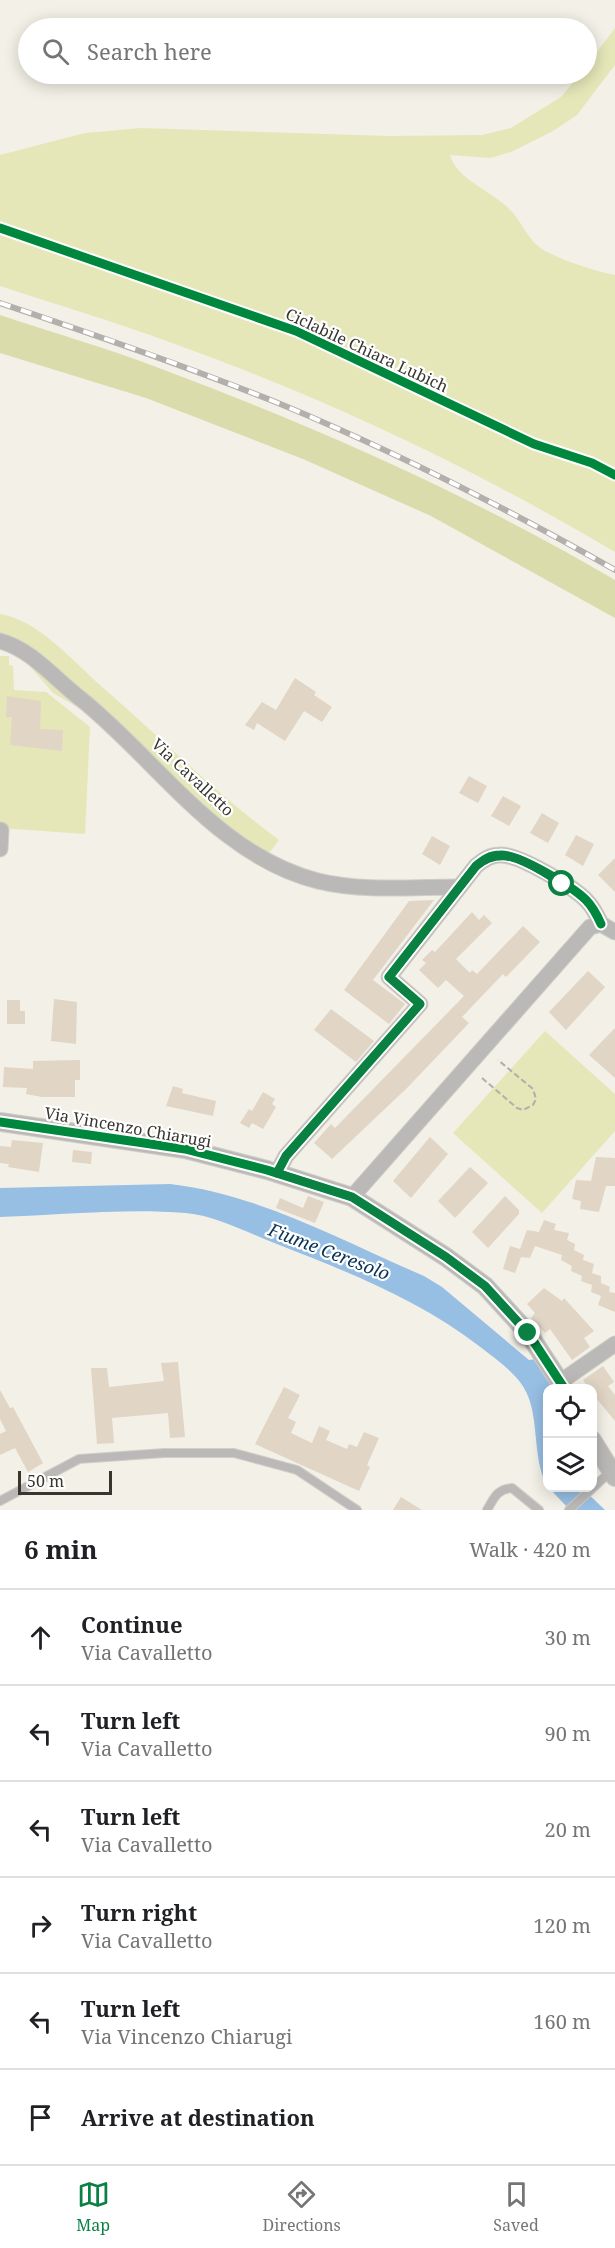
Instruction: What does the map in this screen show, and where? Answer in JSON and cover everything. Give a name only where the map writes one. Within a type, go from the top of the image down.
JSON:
[{"type":"street","name":"Via Cavalletto","points":[[0,641],[24,652],[90,706],[206,817],[242,845],[283,869],[318,881],[354,886],[459,887]]},
{"type":"street","points":[[0,849],[1,830]]},
{"type":"street","points":[[277,1173],[286,1156],[420,1004],[389,977],[459,887],[485,859],[501,855],[511,856],[585,899],[601,924],[615,932]]},
{"type":"street","points":[[352,1197],[590,927],[601,924]]},
{"type":"street","name":"Via Vincenzo Chiarugi","points":[[0,1122],[185,1149],[277,1173],[352,1197],[446,1257],[485,1286],[528,1333],[561,1384]]},
{"type":"street","points":[[563,1384],[615,1344]]},
{"type":"street","points":[[597,1448],[612,1474]]},
{"type":"lane","points":[[0,1501],[79,1459],[164,1453],[234,1453],[297,1470],[357,1510]]},
{"type":"lane","points":[[569,1510],[612,1474]]},
{"type":"lane","points":[[487,1510],[497,1493],[504,1488],[512,1488],[539,1510]]},
{"type":"path","points":[[482,1078],[517,1108],[523,1110],[533,1105],[536,1099],[532,1089],[498,1060]]},
{"type":"green space","points":[[615,28],[615,65],[577,115],[553,131],[511,152],[490,158],[450,155],[454,164],[469,180],[513,213],[540,248],[570,262],[615,275],[615,552],[454,464],[343,411],[230,364],[0,286],[0,155],[85,133],[141,128],[389,136],[482,135],[511,128],[561,97],[572,84],[597,84],[597,52]]},
{"type":"green space","points":[[0,315],[123,355],[222,392],[394,465],[450,492],[561,549],[615,580],[615,618],[431,516],[303,459],[146,398],[0,353]]},
{"type":"green space","points":[[0,614],[28,624],[54,642],[210,784],[279,840],[267,856],[232,834],[109,726],[53,693],[15,649],[0,647]]},
{"type":"green space","points":[[0,656],[9,656],[9,665],[13,666],[14,690],[46,692],[90,727],[85,834],[0,828]]},
{"type":"green space","points":[[545,1031],[615,1094],[615,1131],[542,1213],[453,1133]]},
{"type":"water","name":"Fiume Ceresolo","points":[[170,1184],[203,1189],[268,1208],[424,1276],[442,1287],[529,1360],[536,1359],[552,1384],[543,1384],[543,1476],[531,1406],[520,1382],[500,1362],[456,1329],[407,1300],[330,1265],[198,1215],[140,1211],[0,1217],[0,1188]]},
{"type":"water","points":[[553,1492],[586,1492],[605,1510],[570,1510]]},
{"type":"building","points":[[295,678],[316,692],[314,695],[332,707],[322,722],[304,711],[285,741],[257,723],[254,730],[245,725],[262,702],[276,710]]},
{"type":"building","points":[[7,696],[41,701],[40,729],[63,730],[62,751],[10,745],[12,717],[6,717]]},
{"type":"building","points":[[469,776],[487,786],[478,803],[459,793]]},
{"type":"building","points":[[503,796],[521,806],[509,826],[491,816]]},
{"type":"building","points":[[542,813],[559,823],[548,843],[530,833]]},
{"type":"building","points":[[576,835],[594,844],[583,866],[565,855]]},
{"type":"building","points":[[432,836],[450,846],[440,865],[422,854]]},
{"type":"building","points":[[615,858],[615,892],[598,875]]},
{"type":"building","points":[[434,900],[373,980],[405,1004],[389,1024],[344,990],[409,901]]},
{"type":"building","points":[[472,912],[479,920],[484,915],[492,923],[456,959],[470,973],[472,970],[477,974],[523,926],[540,942],[506,977],[503,974],[462,1017],[469,1023],[407,1088],[332,1159],[314,1143],[331,1124],[335,1128],[464,996],[446,980],[438,988],[419,970],[426,963],[422,960],[432,950],[435,952]]},
{"type":"building","points":[[588,971],[605,987],[566,1030],[549,1012]]},
{"type":"building","points":[[54,999],[77,1002],[76,1044],[51,1041]]},
{"type":"building","points":[[7,1000],[20,1000],[20,1011],[25,1011],[25,1024],[7,1024]]},
{"type":"building","points":[[331,1009],[374,1041],[356,1062],[314,1030]]},
{"type":"building","points":[[615,1028],[615,1078],[589,1055]]},
{"type":"building","points":[[80,1060],[80,1080],[75,1080],[75,1097],[42,1097],[26,1094],[27,1088],[3,1087],[4,1067],[33,1069],[33,1061]]},
{"type":"building","points":[[173,1086],[183,1089],[182,1093],[216,1101],[213,1116],[166,1106]]},
{"type":"building","points":[[263,1092],[275,1099],[272,1104],[276,1107],[263,1129],[252,1123],[249,1128],[240,1123],[249,1109],[252,1111]]},
{"type":"building","points":[[430,1137],[448,1154],[411,1198],[393,1181]]},
{"type":"building","points":[[12,1140],[43,1143],[39,1172],[8,1167],[9,1164],[0,1163],[0,1146],[11,1147]]},
{"type":"building","points":[[73,1150],[92,1152],[91,1164],[72,1162]]},
{"type":"building","points":[[596,1157],[615,1158],[615,1186],[606,1186],[599,1212],[580,1209],[581,1201],[572,1199],[576,1180],[591,1181]]},
{"type":"building","points":[[470,1167],[488,1183],[455,1218],[438,1201]]},
{"type":"building","points":[[308,1196],[324,1202],[315,1223],[276,1208],[280,1198],[303,1208]]},
{"type":"building","points":[[505,1196],[519,1210],[519,1214],[488,1248],[472,1232]]},
{"type":"building","points":[[544,1220],[556,1224],[554,1230],[569,1233],[567,1240],[575,1244],[574,1250],[584,1255],[583,1260],[594,1264],[592,1273],[601,1276],[601,1283],[610,1287],[609,1292],[615,1293],[615,1312],[598,1305],[601,1296],[591,1292],[592,1285],[581,1281],[582,1276],[571,1271],[572,1266],[561,1260],[562,1255],[535,1246],[530,1258],[521,1257],[515,1273],[503,1269],[510,1246],[520,1249],[527,1230],[539,1232]]},
{"type":"building","points":[[544,1288],[562,1301],[564,1298],[594,1331],[584,1338],[590,1347],[572,1360],[550,1329],[545,1333],[531,1318],[535,1313],[527,1304]]},
{"type":"building","points":[[178,1362],[185,1437],[170,1438],[168,1413],[112,1418],[114,1443],[97,1444],[91,1368],[107,1368],[109,1387],[164,1381],[161,1363]]},
{"type":"building","points":[[603,1366],[614,1382],[608,1386],[615,1395],[615,1421],[597,1399],[597,1384],[586,1384],[583,1380]]},
{"type":"building","points":[[284,1387],[300,1395],[288,1418],[296,1422],[291,1433],[312,1443],[319,1426],[330,1431],[326,1440],[347,1449],[349,1444],[357,1447],[364,1432],[379,1438],[367,1465],[370,1467],[359,1491],[255,1444]]},
{"type":"building","points":[[0,1390],[10,1408],[13,1407],[43,1463],[28,1472],[15,1448],[0,1455],[0,1434],[6,1431],[0,1419]]},
{"type":"building","points":[[401,1497],[422,1510],[393,1510]]},
{"type":"railway","points":[[0,303],[174,363],[321,421],[449,481],[615,570]]},
{"type":"cycle path","name":"Ciclabile Chiara Lubich","points":[[0,228],[296,331],[534,444],[592,463],[615,475]]},
{"type":"cycle path","points":[[277,1173],[286,1156],[420,1004],[389,977],[481,862],[500,855],[532,865],[579,894],[591,905],[601,924]]},
{"type":"cycle path","points":[[0,1122],[185,1149],[267,1170],[352,1197],[446,1257],[485,1286],[528,1333],[561,1384]]},
{"type":"route","points":[[528,1333],[485,1286],[446,1257],[352,1197],[277,1173],[286,1156],[420,1004],[389,977],[476,866],[494,856],[511,856],[562,884]]}]
